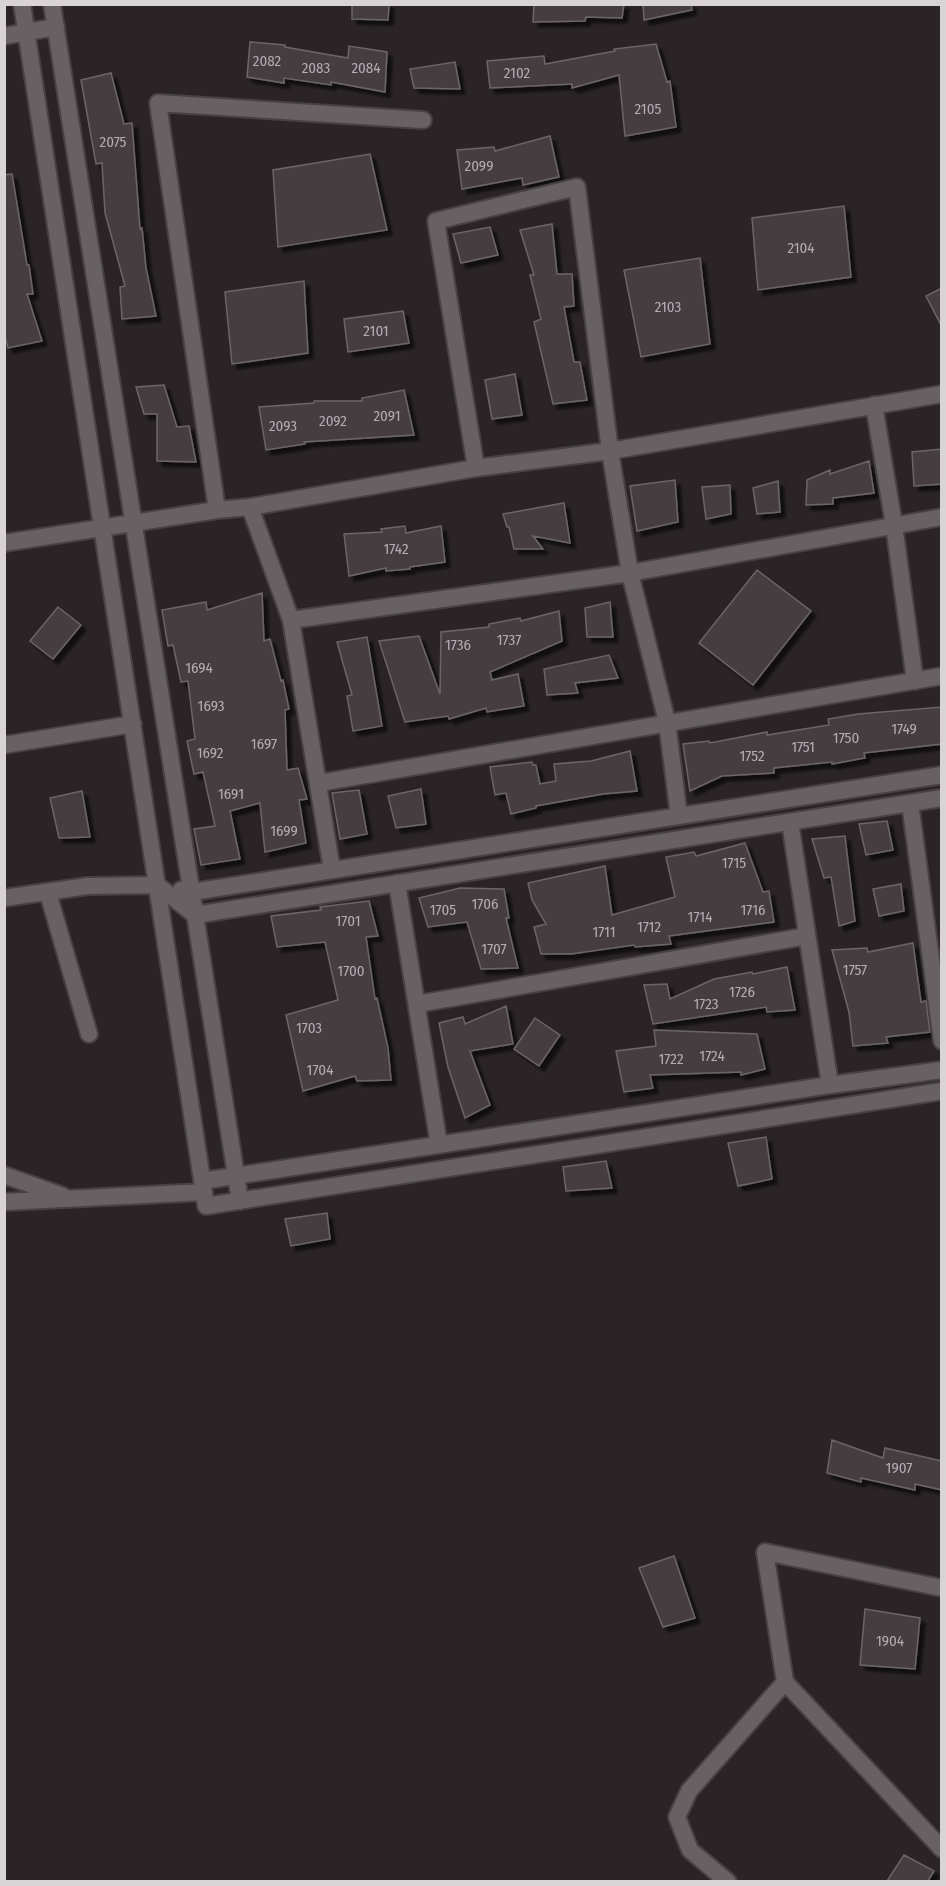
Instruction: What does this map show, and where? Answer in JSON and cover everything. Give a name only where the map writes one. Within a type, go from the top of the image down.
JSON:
[{"type":"street","points":[[22,4],[206,1206],[942,1091]]},
{"type":"street","points":[[52,4],[240,1201]]},
{"type":"street","points":[[4,36],[56,27]]},
{"type":"street","points":[[217,510],[158,104],[423,120]]},
{"type":"street","points":[[477,468],[436,221],[577,187],[610,451],[630,573],[667,722],[679,816]]},
{"type":"street","points":[[4,543],[217,510],[250,507],[477,468],[610,451],[942,394]]},
{"type":"street","points":[[874,405],[894,525],[915,681]]},
{"type":"street","points":[[250,507],[291,620],[332,870]]},
{"type":"street","points":[[291,620],[630,573],[942,517]]},
{"type":"street","points":[[319,783],[942,676]]},
{"type":"street","points":[[4,745],[133,724]]},
{"type":"street","points":[[6,893],[48,892],[88,886],[158,885],[192,892],[942,775]]},
{"type":"street","points":[[158,885],[195,915],[942,798]]},
{"type":"street","points":[[910,803],[934,926],[942,1041]]},
{"type":"street","points":[[789,822],[830,1085]]},
{"type":"street","points":[[397,883],[439,1145]]},
{"type":"street","points":[[48,892],[89,1034]]},
{"type":"street","points":[[417,1004],[807,936]]},
{"type":"street","points":[[4,1202],[72,1199],[203,1187],[236,1176],[942,1070]]},
{"type":"street","points":[[4,1175],[72,1199]]},
{"type":"street","points":[[942,1588],[765,1552],[785,1682],[942,1849]]},
{"type":"street","points":[[728,1881],[690,1850],[677,1817],[689,1791],[785,1682]]},
{"type":"building","points":[[352,4],[389,4],[388,20],[352,19]]},
{"type":"building","points":[[534,4],[624,4],[622,18],[586,17],[585,21],[533,22]]},
{"type":"building","points":[[643,4],[691,4],[692,10],[644,20]]},
{"type":"building","points":[[250,42],[285,45],[285,47],[348,58],[349,46],[387,52],[385,92],[331,82],[331,85],[284,78],[284,83],[247,77]]},
{"type":"building","points":[[656,44],[667,82],[670,81],[676,127],[625,136],[619,75],[572,88],[572,84],[490,88],[487,61],[544,56],[545,64],[615,51],[614,49]]},
{"type":"building","points":[[455,62],[460,89],[414,88],[410,69]]},
{"type":"building","points":[[111,73],[124,124],[132,123],[140,229],[142,228],[146,268],[156,316],[122,319],[120,287],[125,286],[105,213],[102,163],[96,164],[81,80]]},
{"type":"building","points":[[550,136],[559,177],[523,185],[522,178],[462,189],[457,150],[494,147],[495,151]]},
{"type":"building","points":[[370,154],[387,230],[278,247],[273,170]]},
{"type":"building","points":[[12,174],[33,294],[27,294],[42,341],[8,348],[4,334],[4,175]]},
{"type":"building","points":[[844,206],[851,277],[758,290],[752,218]]},
{"type":"building","points":[[552,224],[557,274],[572,274],[574,306],[564,307],[574,362],[580,362],[587,400],[553,404],[534,322],[541,319],[530,275],[534,275],[520,230]]},
{"type":"building","points":[[490,227],[498,255],[461,263],[453,234]]},
{"type":"building","points":[[700,258],[710,344],[641,357],[624,270]]},
{"type":"building","points":[[304,281],[308,353],[232,364],[225,292]]},
{"type":"building","points":[[942,288],[942,327],[926,296]]},
{"type":"building","points":[[403,311],[409,343],[348,352],[344,319]]},
{"type":"building","points":[[515,374],[522,415],[492,419],[485,380]]},
{"type":"building","points":[[164,385],[177,427],[189,426],[196,462],[157,461],[157,414],[144,414],[136,387]]},
{"type":"building","points":[[404,390],[414,435],[304,442],[305,444],[266,450],[259,407],[314,403],[314,401],[362,401],[362,398]]},
{"type":"building","points":[[942,449],[942,484],[914,486],[912,452]]},
{"type":"building","points":[[869,461],[874,493],[833,498],[833,504],[806,505],[807,480],[830,470],[830,474]]},
{"type":"building","points":[[675,480],[678,522],[637,531],[630,486]]},
{"type":"building","points":[[778,481],[780,512],[757,514],[753,488]]},
{"type":"building","points":[[730,485],[731,514],[706,519],[702,487]]},
{"type":"building","points":[[564,503],[570,543],[533,536],[543,549],[514,549],[509,527],[507,527],[503,514]]},
{"type":"building","points":[[405,526],[406,533],[441,526],[445,562],[410,567],[410,569],[386,571],[386,568],[349,576],[344,534],[382,532],[381,529]]},
{"type":"building","points":[[757,570],[811,611],[753,685],[699,643]]},
{"type":"building","points":[[262,593],[264,641],[270,639],[281,681],[283,680],[289,709],[285,710],[287,770],[298,768],[307,799],[299,800],[306,843],[265,852],[260,803],[230,811],[240,859],[201,865],[194,829],[215,826],[203,772],[194,774],[187,741],[195,739],[188,681],[181,682],[173,645],[168,646],[162,610],[206,602],[207,610]]},
{"type":"building","points":[[610,602],[613,637],[587,637],[585,608]]},
{"type":"building","points":[[58,607],[81,625],[53,659],[30,641]]},
{"type":"building","points":[[559,611],[562,641],[490,672],[492,680],[518,674],[524,706],[487,712],[486,708],[449,719],[448,716],[405,722],[379,641],[419,636],[440,694],[441,632],[489,627],[489,624],[520,618],[521,621]]},
{"type":"building","points":[[367,637],[382,726],[353,731],[347,696],[352,695],[337,642]]},
{"type":"building","points":[[609,655],[618,678],[575,683],[578,693],[547,695],[544,669]]},
{"type":"building","points":[[942,707],[942,744],[864,753],[865,758],[832,764],[832,762],[774,768],[774,773],[722,776],[690,791],[683,744],[709,741],[710,743],[767,732],[767,735],[829,725],[828,719],[858,714]]},
{"type":"building","points":[[630,751],[637,791],[603,794],[536,806],[536,808],[511,814],[506,793],[495,795],[490,767],[532,762],[536,765],[540,784],[556,781],[554,764],[591,761]]},
{"type":"building","points":[[421,789],[426,824],[396,828],[388,796]]},
{"type":"building","points":[[359,790],[367,834],[340,839],[332,793]]},
{"type":"building","points":[[82,791],[90,837],[59,838],[50,798]]},
{"type":"building","points":[[887,821],[893,850],[866,855],[859,824]]},
{"type":"building","points":[[845,836],[855,921],[839,926],[831,877],[824,878],[812,839]]},
{"type":"building","points":[[745,843],[763,892],[769,891],[774,922],[669,936],[671,944],[635,947],[634,945],[571,954],[541,954],[534,927],[546,924],[532,900],[528,883],[605,866],[612,915],[675,897],[666,857],[694,852],[696,856]]},
{"type":"building","points":[[901,884],[904,911],[879,916],[873,889]]},
{"type":"building","points":[[460,888],[504,889],[509,918],[506,918],[518,968],[481,969],[467,922],[428,927],[419,898]]},
{"type":"building","points":[[369,901],[378,936],[366,937],[375,999],[377,998],[388,1048],[391,1080],[357,1081],[355,1076],[303,1091],[286,1015],[338,1000],[325,942],[277,947],[271,916]]},
{"type":"building","points":[[913,943],[921,1002],[926,1001],[930,1032],[886,1037],[888,1043],[853,1046],[849,1012],[832,950],[867,948],[868,952]]},
{"type":"building","points":[[787,967],[795,1010],[767,1012],[766,1007],[653,1024],[644,985],[667,984],[670,999],[714,979]]},
{"type":"building","points":[[506,1006],[513,1044],[470,1051],[490,1105],[465,1118],[448,1067],[439,1023],[463,1017],[465,1024]]},
{"type":"building","points":[[535,1018],[560,1035],[539,1066],[514,1049]]},
{"type":"building","points":[[654,1030],[757,1034],[765,1069],[741,1075],[741,1072],[650,1075],[653,1088],[624,1092],[616,1051],[656,1046]]},
{"type":"building","points":[[766,1137],[772,1179],[738,1186],[728,1143]]},
{"type":"building","points":[[606,1161],[612,1188],[566,1191],[563,1167]]},
{"type":"building","points":[[327,1213],[330,1239],[291,1246],[285,1219]]},
{"type":"building","points":[[832,1440],[883,1458],[885,1448],[942,1461],[942,1490],[915,1484],[915,1490],[861,1478],[861,1482],[827,1473]]},
{"type":"building","points":[[674,1556],[695,1618],[663,1627],[639,1568]]},
{"type":"building","points":[[865,1609],[920,1618],[915,1669],[860,1665]]},
{"type":"building","points":[[904,1855],[934,1871],[928,1881],[887,1881]]}]
